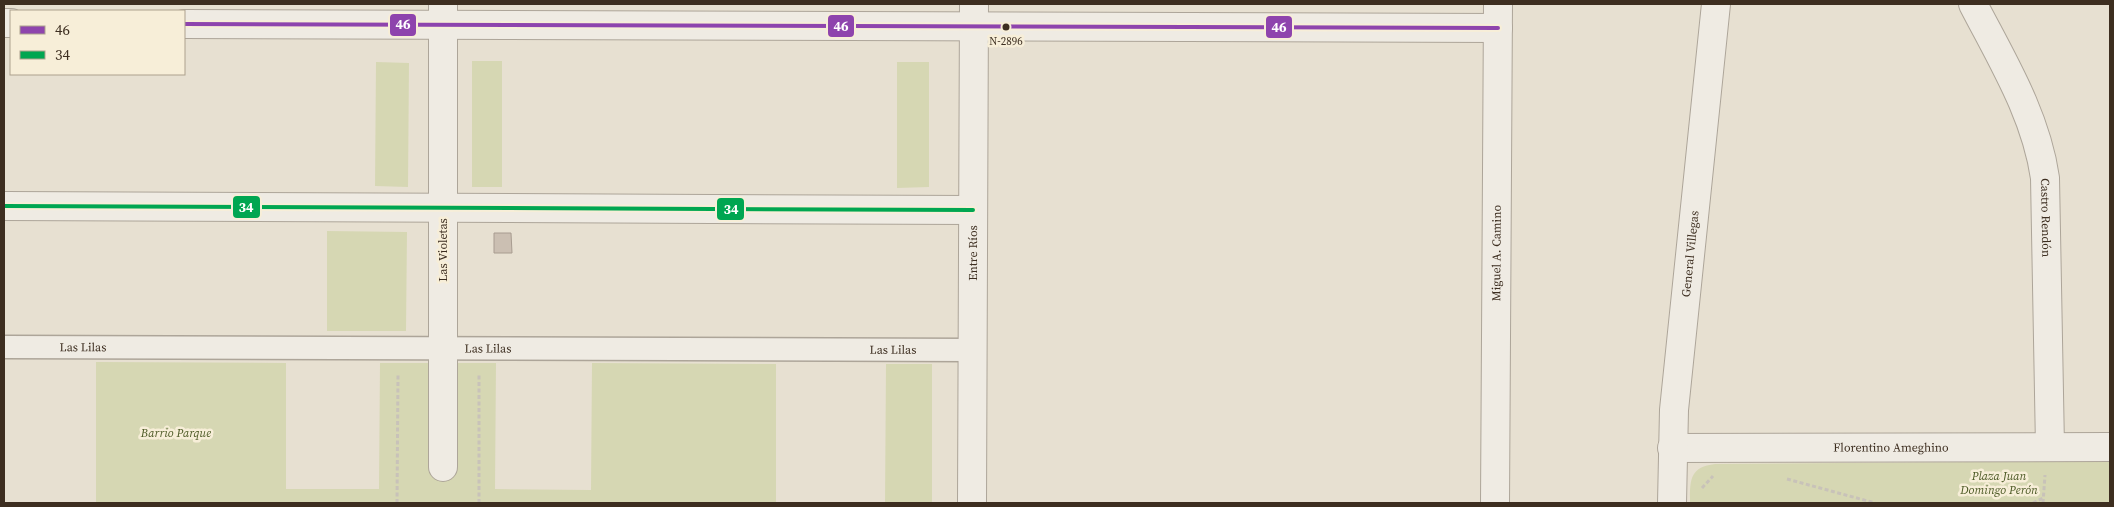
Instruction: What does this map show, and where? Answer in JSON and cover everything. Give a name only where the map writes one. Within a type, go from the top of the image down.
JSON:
[{"type":"street","name":"General Villegas","points":[[1672,503],[1674,410],[1716,4]]},
{"type":"street","name":"Castro Rendón","points":[[1973,4],[2027,109],[2041,153],[2045,178],[2050,447]]},
{"type":"street","points":[[185,24],[443,14],[1498,16]]},
{"type":"street","name":"Las Violetas","points":[[443,14],[443,467]]},
{"type":"street","name":"Entre Ríos","points":[[972,503],[974,15]]},
{"type":"street","name":"Miguel A. Camino","points":[[1495,503],[1498,16]]},
{"type":"street","points":[[4,206],[973,210]]},
{"type":"street","name":"Las Lilas","points":[[4,347],[972,350]]},
{"type":"street","name":"Florentino Ameghino","points":[[1672,448],[2110,446]]},
{"type":"path","points":[[397,503],[398,348]]},
{"type":"path","points":[[479,349],[479,503]]},
{"type":"path","points":[[1696,489],[1702,488],[1714,476],[1715,470]]},
{"type":"path","points":[[1782,478],[1816,485],[1875,503]]},
{"type":"path","points":[[2033,503],[2043,497]]},
{"type":"green space","points":[[472,61],[502,61],[502,187],[472,187]]},
{"type":"green space","points":[[376,62],[409,63],[408,187],[375,186]]},
{"type":"green space","points":[[897,62],[929,62],[929,187],[897,188]]},
{"type":"green space","points":[[327,231],[407,232],[406,331],[327,331]]},
{"type":"green space","name":"Barrio Parque","points":[[96,362],[286,363],[286,489],[379,489],[380,363],[496,363],[495,489],[591,490],[592,363],[776,364],[776,503],[96,503]]},
{"type":"green space","points":[[886,364],[932,364],[932,503],[885,503]]},
{"type":"green space","name":"Plaza Juan Domingo Perón","points":[[2110,461],[2110,503],[1690,503],[1690,488],[1693,476],[1700,468],[1715,464]]},
{"type":"building","points":[[494,233],[511,233],[512,253],[494,253]]},
{"type":"transit line","name":"46","points":[[185,24],[1498,28]]},
{"type":"transit line","name":"34","points":[[4,206],[973,210]]},
{"type":"place","name":"N-2896","points":[[1006,27]]}]
